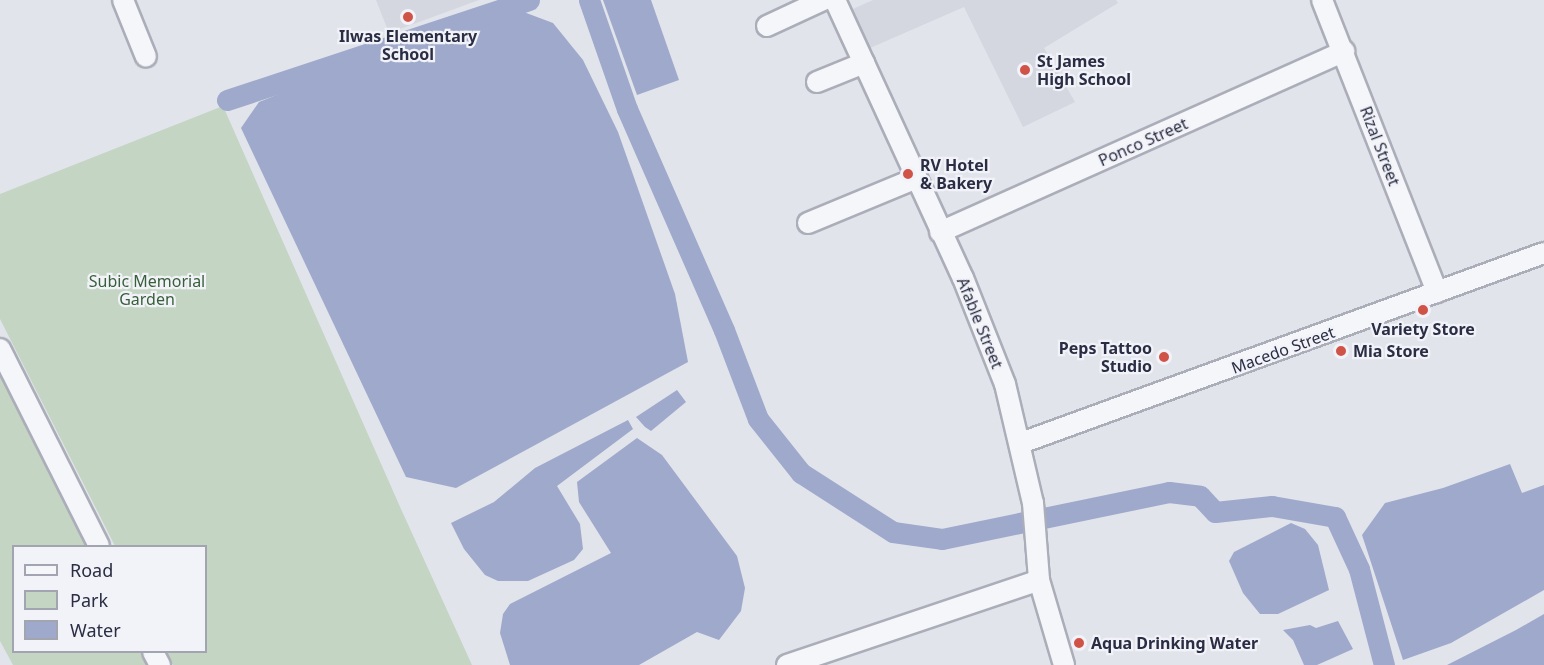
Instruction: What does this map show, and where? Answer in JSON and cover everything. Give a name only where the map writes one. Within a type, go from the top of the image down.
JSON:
[{"type":"street","points":[[123,0],[146,57]]},
{"type":"street","points":[[767,26],[823,0]]},
{"type":"street","name":"Afable Street","points":[[835,0],[994,356],[1021,443],[1034,504],[1039,580],[1064,665]]},
{"type":"street","name":"Rizal Street","points":[[1322,0],[1437,292]]},
{"type":"street","name":"Ponco Street","points":[[940,232],[1344,51]]},
{"type":"street","points":[[817,82],[864,63]]},
{"type":"street","points":[[808,223],[914,179]]},
{"type":"street","name":"Macedo Street","points":[[1021,443],[1544,253]]},
{"type":"street","points":[[0,348],[98,545]]},
{"type":"street","points":[[787,665],[1039,580]]},
{"type":"shaded area","name":"Ilwas Elementary School","points":[[376,0],[479,0],[389,33]]},
{"type":"shaded area","name":"St James High School","points":[[873,0],[1116,0],[1118,3],[1044,48],[1075,102],[1023,127],[964,7],[870,48],[853,9]]},
{"type":"green space","name":"Subic Memorial Garden","points":[[223,106],[472,665],[173,665],[167,653],[207,653],[207,545],[114,545],[0,319],[0,194]]},
{"type":"green space","points":[[0,376],[89,545],[12,545],[12,653],[146,653],[152,665],[13,665],[0,641]]},
{"type":"water","points":[[603,0],[651,0],[679,80],[637,95]]},
{"type":"water","points":[[521,11],[553,23],[583,60],[618,132],[675,294],[688,362],[456,488],[406,477],[241,128],[259,102],[357,63]]},
{"type":"water","points":[[677,390],[686,402],[651,431],[636,417]]},
{"type":"water","points":[[628,420],[633,429],[557,486],[580,524],[583,549],[574,560],[528,581],[498,581],[485,575],[464,549],[451,523],[494,502],[535,468]]},
{"type":"water","points":[[637,438],[662,455],[737,556],[745,588],[741,611],[719,640],[697,632],[639,665],[510,665],[500,633],[503,614],[510,604],[611,553],[579,502],[577,482]]},
{"type":"water","points":[[1510,464],[1522,493],[1544,485],[1544,590],[1451,643],[1403,660],[1362,535],[1385,503],[1443,488]]},
{"type":"water","points":[[1291,523],[1305,529],[1318,545],[1329,590],[1278,614],[1260,614],[1243,593],[1229,561],[1234,552]]},
{"type":"water","points":[[1544,614],[1544,665],[1447,665],[1516,630]]},
{"type":"water","points":[[1338,621],[1353,649],[1317,665],[1304,665],[1293,640],[1283,630],[1310,625],[1316,628]]},
{"type":"waterway","points":[[227,100],[529,0]]},
{"type":"waterway","points":[[589,0],[627,109],[724,330],[758,419],[801,473],[893,532],[942,539],[1169,492],[1200,496],[1215,512],[1272,506],[1335,517],[1359,569],[1384,665]]},
{"type":"place","name":"Ilwas Elementary School","points":[[408,17]]},
{"type":"place","name":"St James High School","points":[[1025,70]]},
{"type":"place","name":"RV Hotel & Bakery","points":[[908,174]]},
{"type":"place","name":"Variety Store","points":[[1423,310]]},
{"type":"place","name":"Mia Store","points":[[1341,351]]},
{"type":"place","name":"Peps Tattoo Studio","points":[[1164,357]]},
{"type":"place","name":"Aqua Drinking Water","points":[[1079,643]]}]
